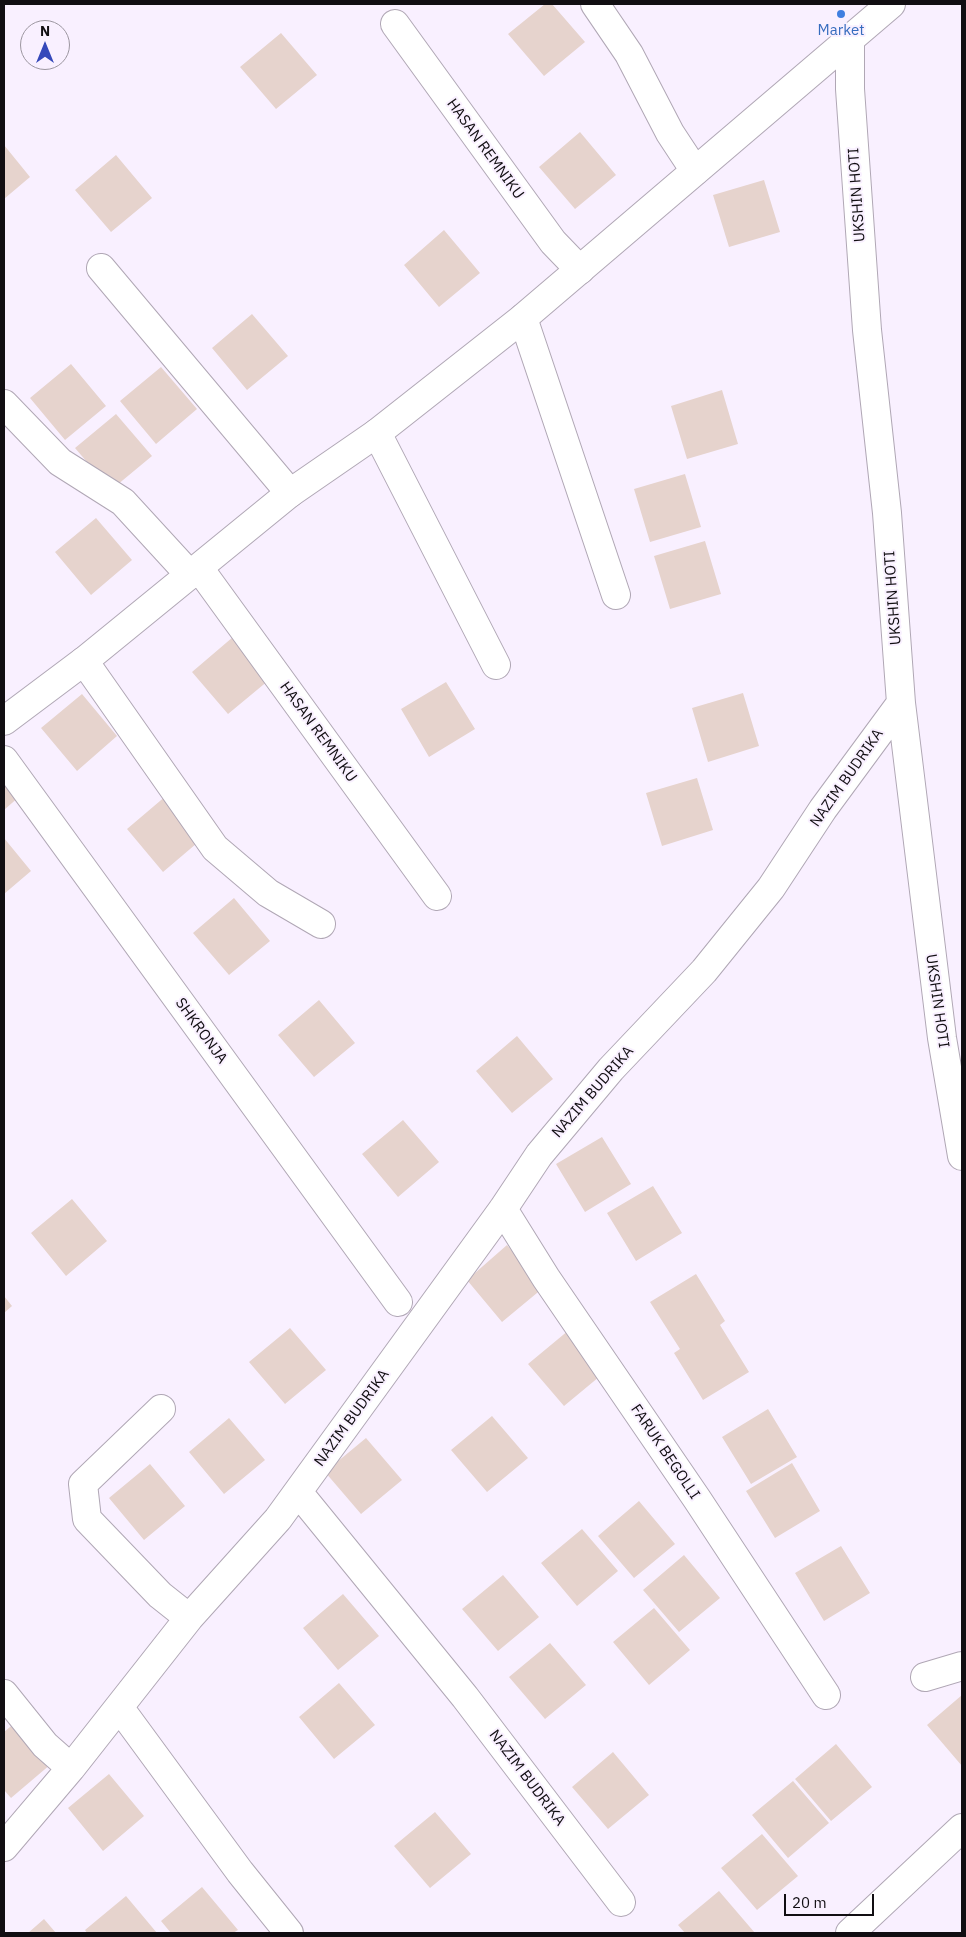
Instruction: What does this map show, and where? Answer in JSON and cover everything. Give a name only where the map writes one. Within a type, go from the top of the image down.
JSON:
[{"type":"street","points":[[595,4],[629,54],[670,133],[695,171]]},
{"type":"street","points":[[4,721],[84,661],[290,494],[377,433],[523,318],[850,38],[883,7]]},
{"type":"street","name":"HASAN REMNIKU","points":[[395,24],[553,242],[580,270]]},
{"type":"street","name":"UKSHIN HOTI","points":[[850,38],[850,89],[867,330],[887,513],[901,703],[942,1038],[962,1156]]},
{"type":"street","points":[[102,268],[290,494]]},
{"type":"street","points":[[523,318],[616,595]]},
{"type":"street","name":"HASAN REMNIKU","points":[[4,404],[60,462],[123,502],[195,572],[437,896]]},
{"type":"street","points":[[377,433],[496,665]]},
{"type":"street","points":[[84,661],[215,848],[268,893],[320,924]]},
{"type":"street","name":"NAZIM BUDRIKA","points":[[4,1847],[71,1768],[189,1618],[278,1519],[503,1209],[539,1155],[611,1069],[704,971],[770,888],[823,809],[901,703]]},
{"type":"street","name":"SHKRONJA","points":[[4,760],[398,1302]]},
{"type":"street","name":"FARUK BEGOLLI","points":[[503,1209],[546,1278],[691,1491],[826,1695]]},
{"type":"street","points":[[162,1409],[83,1484],[87,1519],[160,1594],[189,1618]]},
{"type":"street","name":"NAZIM BUDRIKA","points":[[298,1492],[465,1697],[621,1902]]},
{"type":"street","points":[[926,1677],[962,1666]]},
{"type":"street","points":[[4,1694],[45,1746],[71,1768]]},
{"type":"street","points":[[119,1707],[240,1872],[289,1933]]},
{"type":"street","points":[[850,1933],[962,1828]]},
{"type":"building","points":[[545,4],[552,4],[585,42],[544,76],[508,34]]},
{"type":"building","points":[[281,33],[317,75],[276,109],[240,67]]},
{"type":"building","points":[[580,132],[616,175],[575,209],[539,167]]},
{"type":"building","points":[[4,145],[30,177],[4,199]]},
{"type":"building","points":[[116,155],[152,198],[111,232],[75,190]]},
{"type":"building","points":[[764,180],[780,232],[729,247],[713,195]]},
{"type":"building","points":[[444,230],[480,273],[439,307],[404,265]]},
{"type":"building","points":[[252,314],[288,356],[247,390],[212,348]]},
{"type":"building","points":[[71,364],[106,406],[65,440],[30,398]]},
{"type":"building","points":[[161,367],[197,409],[156,444],[120,401]]},
{"type":"building","points":[[722,390],[738,444],[687,459],[671,406]]},
{"type":"building","points":[[116,414],[152,456],[111,490],[75,448]]},
{"type":"building","points":[[685,474],[701,527],[650,542],[634,489]]},
{"type":"building","points":[[96,518],[132,560],[91,595],[55,552]]},
{"type":"building","points":[[705,541],[721,594],[670,609],[654,556]]},
{"type":"building","points":[[233,637],[269,680],[228,714],[192,672]]},
{"type":"building","points":[[446,682],[475,729],[429,757],[401,709]]},
{"type":"building","points":[[743,693],[759,746],[708,762],[692,708]]},
{"type":"building","points":[[82,694],[117,736],[77,771],[41,728]]},
{"type":"building","points":[[4,776],[20,796],[4,810]]},
{"type":"building","points":[[697,778],[713,830],[662,846],[646,793]]},
{"type":"building","points":[[167,795],[203,838],[163,872],[127,829]]},
{"type":"building","points":[[4,838],[31,871],[4,894]]},
{"type":"building","points":[[234,898],[270,941],[229,975],[193,933]]},
{"type":"building","points":[[319,1000],[355,1043],[314,1077],[278,1035]]},
{"type":"building","points":[[517,1036],[553,1079],[512,1113],[476,1071]]},
{"type":"building","points":[[403,1120],[439,1162],[398,1197],[362,1154]]},
{"type":"building","points":[[602,1137],[631,1184],[585,1212],[556,1164]]},
{"type":"building","points":[[653,1186],[682,1233],[636,1261],[607,1213]]},
{"type":"building","points":[[72,1199],[107,1241],[66,1276],[31,1233]]},
{"type":"building","points":[[507,1245],[543,1288],[502,1322],[467,1280]]},
{"type":"building","points":[[696,1274],[725,1321],[720,1325],[749,1372],[703,1400],[674,1353],[680,1349],[650,1302]]},
{"type":"building","points":[[4,1296],[12,1306],[4,1313]]},
{"type":"building","points":[[290,1328],[326,1370],[285,1404],[249,1362]]},
{"type":"building","points":[[569,1330],[605,1372],[564,1406],[528,1364]]},
{"type":"building","points":[[768,1409],[797,1457],[751,1484],[722,1437]]},
{"type":"building","points":[[492,1416],[528,1458],[487,1492],[451,1450]]},
{"type":"building","points":[[229,1418],[265,1460],[224,1494],[189,1452]]},
{"type":"building","points":[[366,1438],[402,1480],[361,1514],[325,1472]]},
{"type":"building","points":[[792,1463],[820,1511],[775,1538],[746,1491]]},
{"type":"building","points":[[150,1464],[185,1506],[144,1540],[109,1498]]},
{"type":"building","points":[[639,1501],[675,1544],[634,1578],[598,1536]]},
{"type":"building","points":[[582,1529],[618,1571],[577,1606],[541,1563]]},
{"type":"building","points":[[841,1546],[870,1593],[824,1621],[795,1573]]},
{"type":"building","points":[[684,1555],[720,1598],[679,1632],[643,1590]]},
{"type":"building","points":[[503,1575],[539,1617],[498,1651],[462,1609]]},
{"type":"building","points":[[343,1594],[379,1636],[338,1670],[303,1628]]},
{"type":"building","points":[[654,1608],[690,1650],[649,1685],[613,1642]]},
{"type":"building","points":[[550,1643],[586,1685],[545,1719],[509,1677]]},
{"type":"building","points":[[339,1683],[375,1725],[334,1759],[299,1717]]},
{"type":"building","points":[[962,1695],[962,1766],[927,1725]]},
{"type":"building","points":[[16,1722],[51,1764],[11,1798],[4,1790],[4,1732]]},
{"type":"building","points":[[836,1744],[872,1787],[831,1821],[795,1779]]},
{"type":"building","points":[[613,1752],[649,1795],[608,1829],[572,1787]]},
{"type":"building","points":[[109,1774],[144,1816],[103,1851],[68,1808]]},
{"type":"building","points":[[793,1781],[829,1823],[788,1858],[752,1815]]},
{"type":"building","points":[[435,1812],[471,1854],[430,1888],[394,1846]]},
{"type":"building","points":[[762,1834],[798,1876],[757,1910],[721,1868]]},
{"type":"building","points":[[202,1887],[238,1930],[233,1933],[171,1933],[161,1921]]},
{"type":"building","points":[[719,1891],[755,1933],[685,1933],[678,1925]]},
{"type":"building","points":[[126,1896],[157,1933],[87,1933],[85,1930]]},
{"type":"building","points":[[44,1919],[56,1933],[28,1933]]},
{"type":"place","name":"Market","points":[[841,14]]}]
